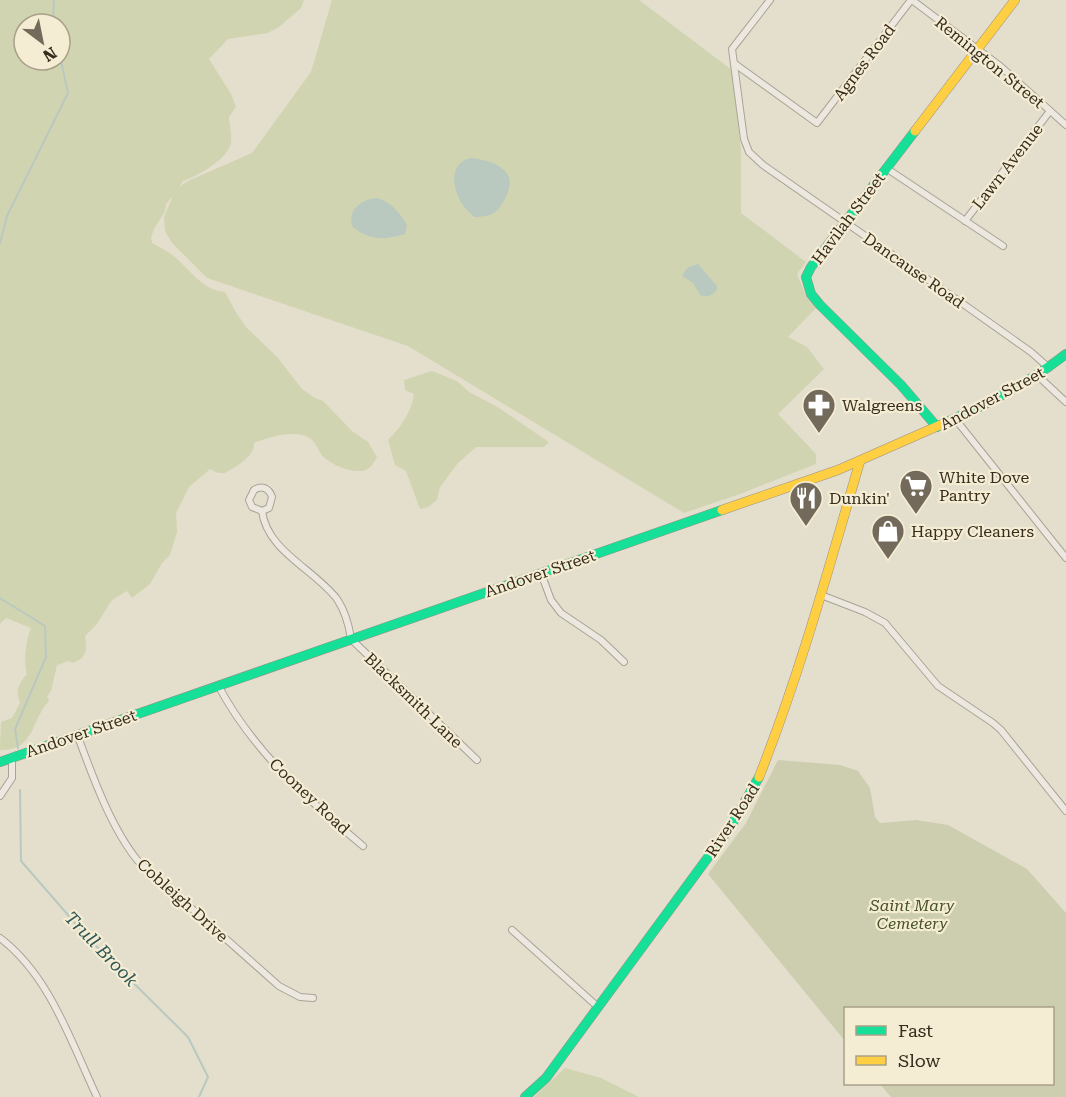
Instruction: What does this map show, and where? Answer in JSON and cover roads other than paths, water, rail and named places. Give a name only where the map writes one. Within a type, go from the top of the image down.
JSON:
[{"type":"main road","name":"Havilah Street","points":[[937,427],[901,385],[820,305],[808,289],[806,277],[811,267],[1015,0]]},
{"type":"main road","name":"Andover Street","points":[[0,762],[827,474],[956,420],[1038,376],[1066,354]]},
{"type":"main road","name":"River Road","points":[[525,1097],[546,1078],[731,826],[757,783],[774,740],[860,461]]},
{"type":"street","points":[[734,64],[732,49],[770,0]]},
{"type":"street","name":"Agnes Road","points":[[734,64],[817,123],[912,0]]},
{"type":"street","name":"Remington Street","points":[[912,0],[1000,66],[1066,125]]},
{"type":"street","name":"Dancause Road","points":[[734,64],[744,139],[749,152],[763,165],[975,312],[1049,368]]},
{"type":"street","name":"Lawn Avenue","points":[[964,221],[1050,111]]},
{"type":"street","points":[[886,168],[1003,246]]},
{"type":"street","points":[[1038,376],[1066,402]]},
{"type":"street","points":[[956,420],[1066,558]]},
{"type":"street","points":[[262,511],[267,528],[276,542],[338,600],[346,618],[351,639]]},
{"type":"street","points":[[541,573],[551,600],[561,613],[601,640],[624,662]]},
{"type":"street","points":[[820,595],[866,612],[885,623],[938,686],[993,723],[1009,739],[1066,811]]},
{"type":"street","name":"Blacksmith Lane","points":[[351,639],[477,760]]},
{"type":"street","name":"Cooney Road","points":[[218,686],[226,702],[282,773],[363,846]]},
{"type":"street","name":"Cobleigh Drive","points":[[77,734],[116,828],[125,845],[138,861],[279,986],[300,997],[313,999]]},
{"type":"street","points":[[0,796],[12,778],[12,758]]},
{"type":"street","points":[[512,930],[598,1007]]},
{"type":"street","points":[[0,938],[25,960],[40,982],[97,1097]]},
{"type":"waterway","name":"Trull Brook","points":[[54,0],[54,12]]},
{"type":"waterway","name":"Trull Brook","points":[[0,243],[7,216],[68,93],[63,72]]},
{"type":"waterway","name":"Trull Brook","points":[[0,598],[45,626],[46,657],[15,729],[18,748]]},
{"type":"waterway","name":"Trull Brook","points":[[20,790],[21,861],[89,939],[188,1037],[208,1077],[199,1097]]},
{"type":"place","name":"Walgreens","points":[[819,434]]},
{"type":"place","name":"White Dove Pantry","points":[[916,515]]},
{"type":"place","name":"Dunkin'","points":[[806,527]]},
{"type":"place","name":"Happy Cleaners","points":[[888,560]]},
{"type":"park label","name":"Saint Mary Cemetery","points":[[912,914]]}]
